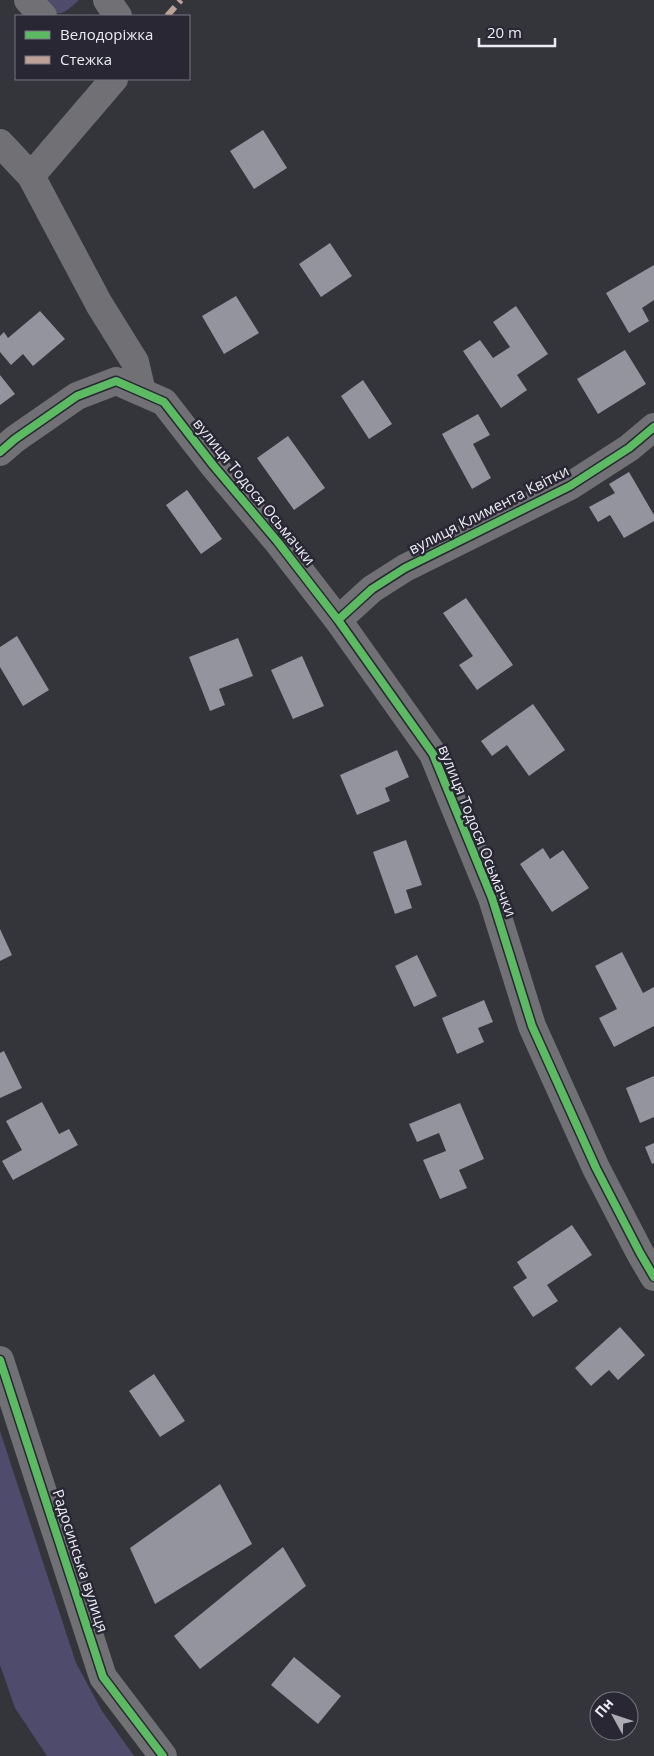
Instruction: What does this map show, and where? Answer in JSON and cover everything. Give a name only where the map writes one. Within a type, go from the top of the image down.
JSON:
[{"type":"street","points":[[28,0],[42,15]]},
{"type":"street","points":[[107,0],[117,15]]},
{"type":"street","points":[[31,176],[113,80]]},
{"type":"street","points":[[0,143],[31,176],[98,304],[135,362],[142,392]]},
{"type":"street","name":"вулиця Тодося Осьмачки","points":[[0,452],[14,439],[77,396],[116,381],[164,402],[213,465],[277,541],[338,620],[433,754],[492,898],[532,1026],[596,1168],[654,1278]]},
{"type":"street","name":"вулиця Климента Квітки","points":[[338,620],[372,590],[405,568],[570,486],[629,448],[654,427]]},
{"type":"street","name":"Радосинська вулиця","points":[[0,1360],[103,1677],[163,1756]]},
{"type":"shaded area","points":[[38,0],[79,0],[68,10],[54,13]]},
{"type":"shaded area","points":[[0,1431],[76,1663],[102,1711],[134,1756],[47,1756],[15,1708],[0,1665]]},
{"type":"building","points":[[263,130],[287,168],[254,189],[230,151]]},
{"type":"building","points":[[330,243],[352,276],[321,297],[299,264]]},
{"type":"building","points":[[654,265],[654,300],[642,308],[649,321],[629,333],[606,293]]},
{"type":"building","points":[[236,296],[259,333],[224,354],[202,316]]},
{"type":"building","points":[[516,306],[548,354],[517,375],[527,390],[501,408],[463,351],[480,340],[493,358],[510,347],[493,322]]},
{"type":"building","points":[[40,311],[65,339],[33,366],[23,354],[11,365],[0,352],[0,336],[4,332],[8,338]]},
{"type":"building","points":[[625,350],[646,384],[598,414],[577,379]]},
{"type":"building","points":[[0,375],[15,394],[0,405]]},
{"type":"building","points":[[363,380],[392,424],[369,439],[341,396]]},
{"type":"building","points":[[478,414],[490,435],[473,444],[491,478],[472,489],[442,434]]},
{"type":"building","points":[[288,436],[325,488],[294,510],[257,458]]},
{"type":"building","points":[[629,472],[654,515],[654,521],[624,538],[610,515],[598,522],[589,507],[615,493],[609,484]]},
{"type":"building","points":[[187,490],[222,539],[201,554],[166,505]]},
{"type":"building","points":[[466,598],[513,665],[477,690],[459,665],[473,656],[443,613]]},
{"type":"building","points":[[17,636],[49,690],[23,706],[0,667],[0,647]]},
{"type":"building","points":[[238,638],[253,676],[219,689],[225,705],[210,711],[189,657]]},
{"type":"building","points":[[302,656],[324,706],[293,719],[271,670]]},
{"type":"building","points":[[533,704],[565,750],[529,776],[507,745],[492,756],[481,741]]},
{"type":"building","points":[[397,750],[409,777],[385,788],[390,801],[357,815],[340,775]]},
{"type":"building","points":[[406,840],[422,885],[406,890],[412,908],[395,914],[373,852]]},
{"type":"building","points":[[543,848],[550,859],[563,850],[589,888],[552,912],[520,864]]},
{"type":"building","points":[[0,929],[12,955],[0,961]]},
{"type":"building","points":[[622,952],[643,993],[654,987],[654,1026],[614,1047],[599,1018],[617,1009],[595,966]]},
{"type":"building","points":[[417,955],[437,996],[414,1007],[395,966]]},
{"type":"building","points":[[484,1000],[493,1022],[478,1028],[484,1042],[457,1054],[442,1018]]},
{"type":"building","points":[[4,1051],[22,1088],[0,1098],[0,1053]]},
{"type":"building","points":[[654,1076],[654,1117],[640,1123],[626,1088]]},
{"type":"building","points":[[42,1102],[59,1134],[69,1129],[78,1145],[13,1180],[2,1161],[22,1150],[6,1121]]},
{"type":"building","points":[[460,1103],[484,1159],[459,1170],[467,1188],[440,1199],[423,1160],[446,1151],[439,1133],[417,1142],[409,1124]]},
{"type":"building","points":[[654,1143],[654,1163],[652,1164],[645,1147]]},
{"type":"building","points":[[572,1225],[592,1255],[547,1285],[558,1301],[533,1317],[513,1287],[527,1278],[517,1262]]},
{"type":"building","points":[[620,1327],[645,1355],[618,1380],[609,1370],[591,1386],[575,1368]]},
{"type":"building","points":[[154,1374],[185,1421],[160,1437],[129,1391]]},
{"type":"building","points":[[220,1484],[252,1544],[155,1604],[130,1548]]},
{"type":"building","points":[[283,1547],[306,1586],[200,1669],[174,1636]]},
{"type":"building","points":[[294,1657],[341,1696],[318,1724],[271,1685]]},
{"type":"marked path","points":[[168,15],[181,0]]},
{"type":"cycle path","points":[[0,452],[15,439],[77,396],[116,381],[164,402],[213,465],[277,541],[338,620],[433,754],[492,898],[532,1026],[596,1168],[654,1277]]},
{"type":"cycle path","points":[[338,620],[372,589],[405,568],[570,486],[629,448],[654,427]]},
{"type":"cycle path","points":[[0,1360],[103,1677],[163,1756]]}]
